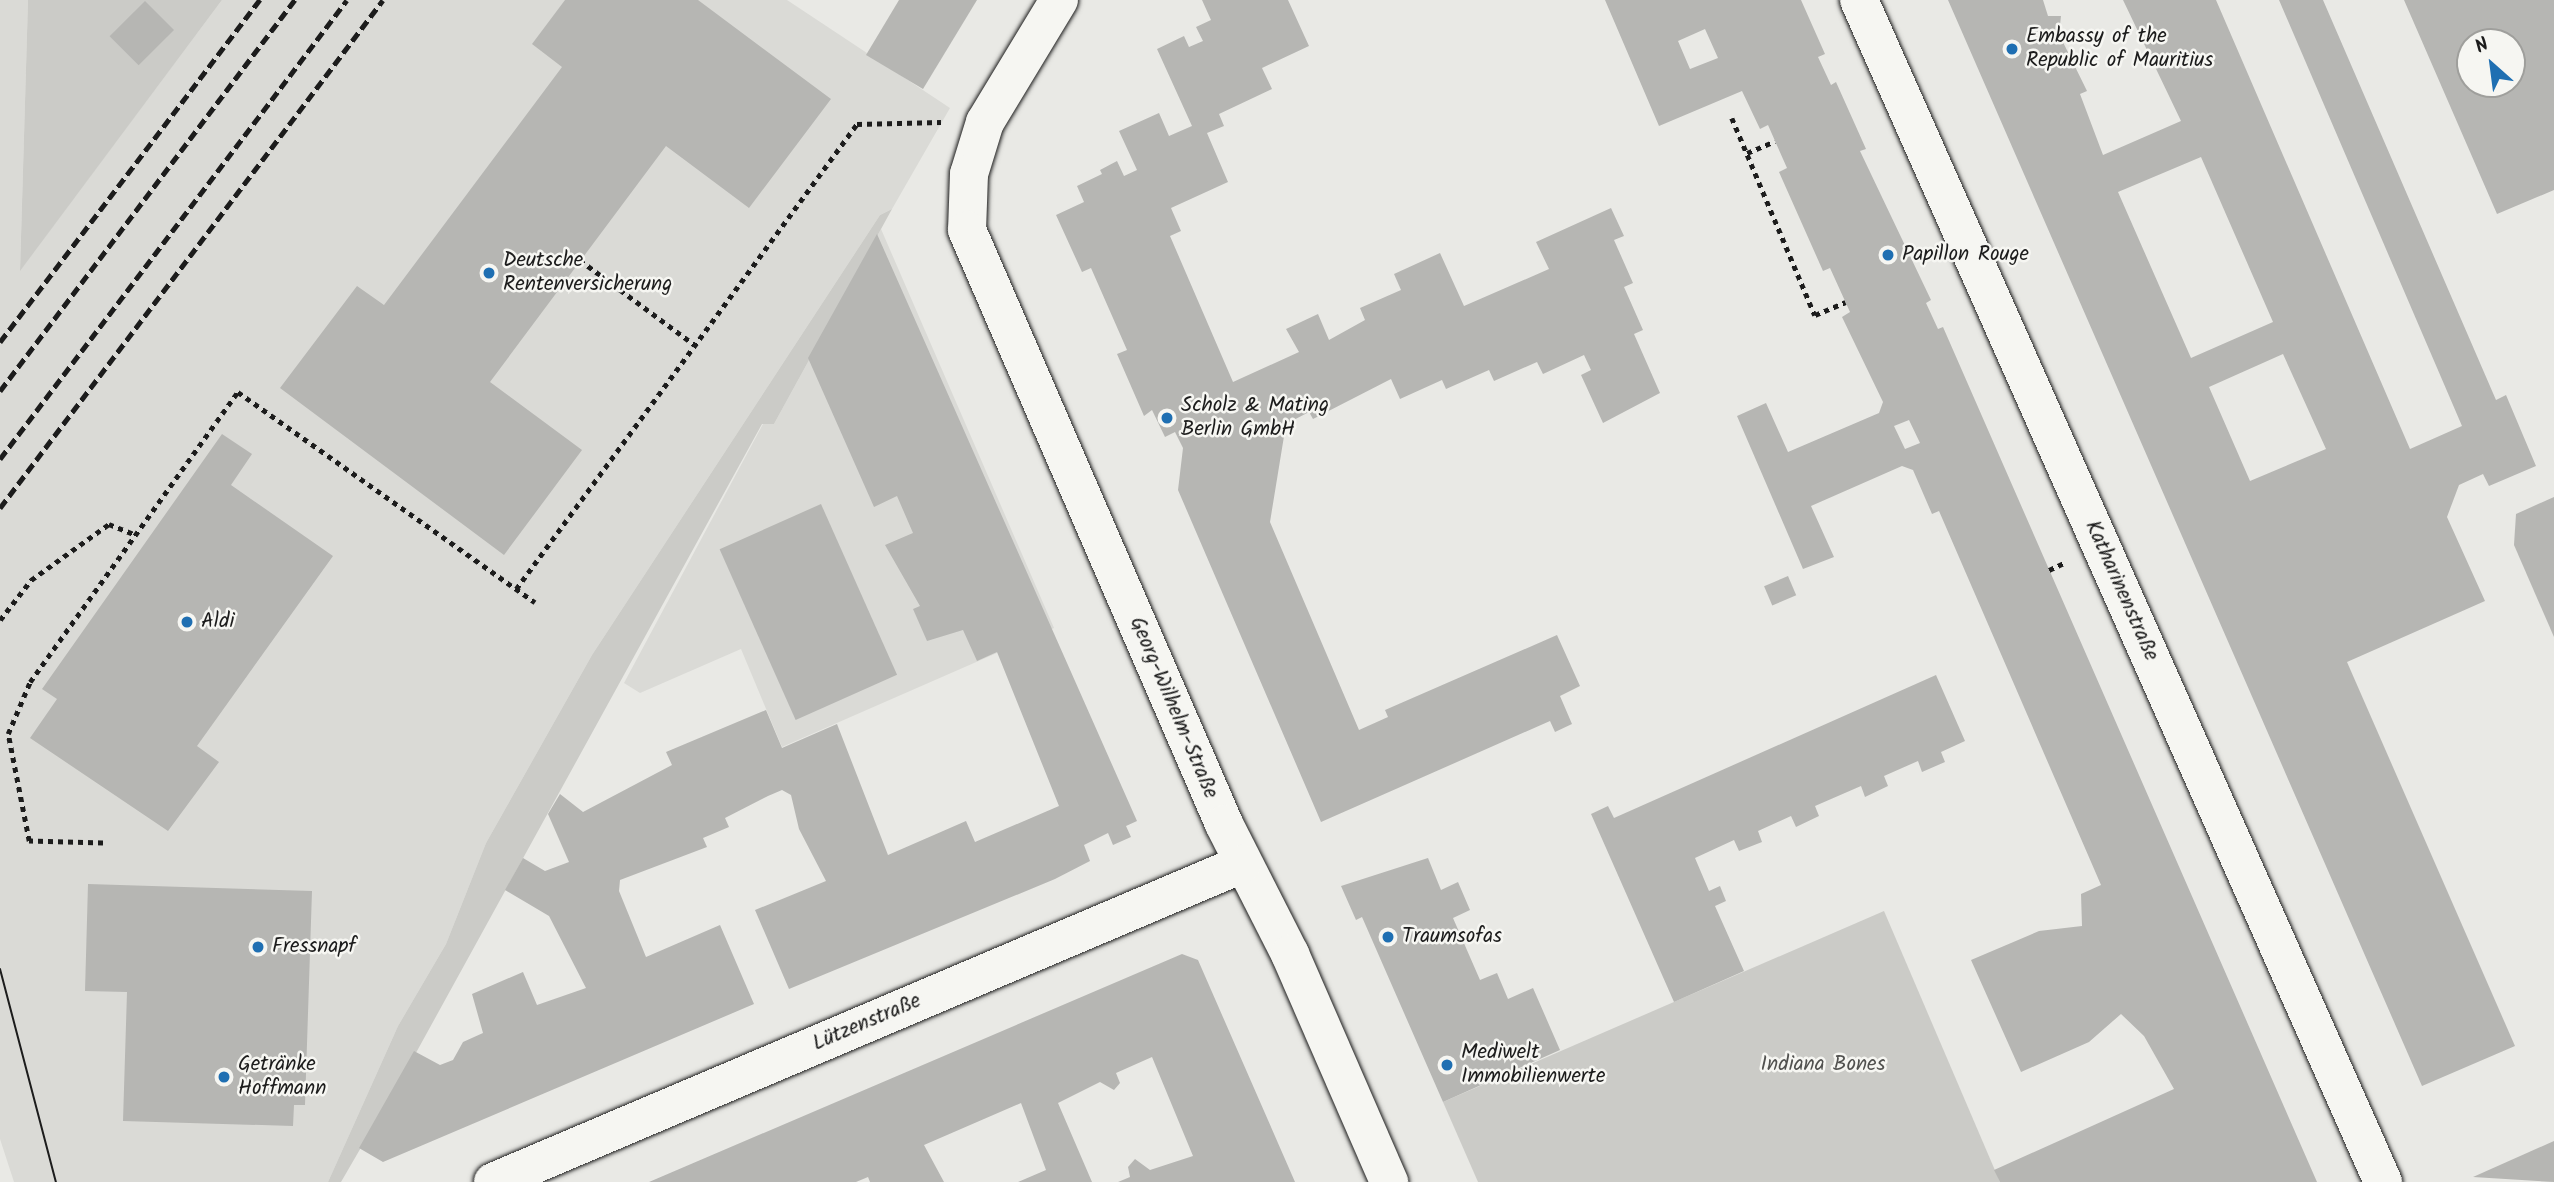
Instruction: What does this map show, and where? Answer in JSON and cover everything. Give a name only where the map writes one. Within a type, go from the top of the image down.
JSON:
[{"type":"street","name":"Georg-Wilhelm-Straße","points":[[1059,0],[985,122],[969,174],[967,230],[1242,864],[1260,889],[1389,1182]]},
{"type":"street","name":"Katharinenstraße","points":[[1859,0],[2383,1182]]},
{"type":"street","name":"Lützenstraße","points":[[493,1182],[1242,864]]},
{"type":"path","points":[[1732,118],[1815,314],[1845,302]]},
{"type":"path","points":[[516,589],[857,124],[956,121]]},
{"type":"path","points":[[1747,153],[1775,141]]},
{"type":"path","points":[[580,260],[695,345]]},
{"type":"path","points":[[103,843],[29,841],[8,734],[30,682],[238,392],[535,602]]},
{"type":"path","points":[[0,620],[30,580],[109,524],[136,536]]},
{"type":"shaded area","points":[[0,0],[28,0],[20,270],[222,0],[787,0],[950,108],[892,209],[880,215],[592,655],[486,843],[446,944],[398,1026],[328,1182],[14,1182],[0,1139]]},
{"type":"shaded area","points":[[881,229],[1054,628],[782,747],[741,649],[640,693],[624,683],[763,424],[774,424]]},
{"type":"green space","points":[[28,0],[222,0],[20,271]]},
{"type":"green space","points":[[892,209],[774,424],[762,424],[417,1051],[341,1182],[328,1182],[398,1026],[446,944],[486,843],[592,655],[880,215]]},
{"type":"green space","name":"Indiana Bones","points":[[1884,911],[2000,1182],[1478,1182],[1443,1102]]},
{"type":"building","name":"Deutsche Rentenversicherung","points":[[565,0],[698,0],[831,99],[749,208],[666,146],[490,382],[582,450],[504,555],[280,388],[357,286],[384,305],[562,67],[532,44]]},
{"type":"building","points":[[899,0],[977,0],[923,89],[866,55]]},
{"type":"building","points":[[1202,0],[1288,0],[1309,46],[1262,68],[1272,89],[1219,114],[1224,126],[1207,133],[1228,182],[1171,208],[1181,231],[1170,236],[1233,382],[1299,352],[1286,329],[1318,314],[1329,340],[1365,320],[1360,308],[1401,290],[1394,274],[1440,253],[1464,306],[1549,269],[1536,242],[1611,208],[1624,236],[1614,240],[1633,283],[1624,287],[1643,330],[1634,334],[1660,393],[1603,423],[1581,375],[1591,370],[1584,355],[1543,374],[1537,362],[1494,381],[1489,370],[1446,389],[1442,380],[1400,399],[1391,379],[1313,419],[1309,412],[1286,424],[1270,522],[1359,730],[1388,717],[1385,710],[1557,635],[1580,686],[1560,696],[1572,724],[1555,732],[1550,721],[1321,822],[1178,490],[1183,448],[1175,432],[1165,437],[1152,410],[1144,416],[1117,354],[1127,350],[1091,268],[1082,272],[1056,215],[1084,202],[1077,186],[1102,174],[1100,170],[1117,161],[1124,176],[1137,170],[1119,131],[1159,113],[1169,136],[1192,126],[1157,49],[1184,36],[1189,47],[1203,41],[1196,27],[1211,20]]},
{"type":"building","points":[[1605,0],[1801,0],[1825,54],[1818,57],[1831,85],[1836,82],[1866,149],[1860,151],[1931,300],[1926,303],[1938,329],[1943,327],[2317,1182],[2000,1182],[1994,1170],[2174,1089],[2144,1036],[2121,1014],[2089,1042],[2021,1072],[1971,960],[2039,931],[2082,926],[2081,894],[2101,885],[1939,511],[1932,514],[1913,470],[1902,466],[1811,506],[1834,557],[1803,569],[1737,416],[1766,403],[1788,452],[1879,413],[1883,402],[1842,317],[1850,312],[1830,268],[1823,271],[1779,172],[1787,168],[1768,125],[1760,129],[1742,91],[1659,126]],"holes":[[[1705,29],[1718,58],[1690,69],[1678,41]],[[1909,420],[1920,443],[1905,449],[1894,426]]]},
{"type":"building","points":[[1948,0],[2043,0],[2048,16],[2061,16],[2059,34],[2087,91],[2080,94],[2103,155],[2181,121],[2123,0],[2216,0],[2410,449],[2462,426],[2279,0],[2323,0],[2496,400],[2506,395],[2536,466],[2489,486],[2483,474],[2459,485],[2447,517],[2485,601],[2347,662],[2515,1046],[2422,1086]],"holes":[[[2201,157],[2273,322],[2191,358],[2118,192]],[[2283,354],[2326,449],[2250,481],[2209,387]]]},
{"type":"building","points":[[2404,0],[2554,0],[2554,190],[2497,214]]},
{"type":"building","points":[[145,1],[174,30],[139,65],[110,36]]},
{"type":"building","points":[[877,234],[1137,821],[1126,826],[1131,837],[1113,845],[1108,833],[1084,845],[1090,861],[1055,879],[789,989],[755,910],[826,881],[799,829],[791,795],[782,790],[768,796],[725,818],[729,827],[703,838],[707,847],[620,880],[619,891],[646,957],[720,925],[754,1004],[383,1162],[359,1148],[414,1051],[440,1065],[453,1060],[463,1042],[483,1033],[472,994],[523,972],[537,1005],[586,988],[549,916],[505,890],[523,858],[545,871],[569,862],[548,814],[560,794],[583,812],[672,765],[666,752],[766,710],[782,748],[837,724],[888,855],[966,821],[975,842],[1059,806],[997,652],[977,661],[963,630],[927,641],[913,609],[920,606],[885,545],[913,533],[897,496],[874,507],[808,358]]},
{"type":"building","name":"Aldi","points":[[222,434],[252,454],[231,485],[333,556],[197,746],[219,762],[168,831],[30,738],[57,699],[42,689]]},
{"type":"building","points":[[2554,497],[2554,637],[2514,545],[2516,514]]},
{"type":"building","points":[[821,504],[897,675],[796,720],[720,549]]},
{"type":"building","points":[[1788,576],[1796,595],[1772,605],[1764,586]]},
{"type":"building","points":[[1936,675],[1965,741],[1941,752],[1945,762],[1922,772],[1918,761],[1884,776],[1888,786],[1865,797],[1861,786],[1815,806],[1819,816],[1796,827],[1791,816],[1758,831],[1762,842],[1739,851],[1734,840],[1695,858],[1709,891],[1720,886],[1726,901],[1715,906],[1744,971],[1674,1002],[1591,814],[1608,806],[1614,818]]},
{"type":"building","points":[[1428,858],[1441,890],[1458,882],[1470,910],[1453,918],[1480,980],[1497,973],[1508,999],[1533,988],[1560,1050],[1443,1102],[1362,917],[1356,920],[1341,886]]},
{"type":"building","points":[[88,884],[312,891],[305,1105],[294,1105],[293,1126],[123,1121],[127,992],[85,991]]},
{"type":"building","points":[[1182,954],[1198,960],[1295,1182],[1118,1182],[1130,1177],[1128,1167],[1135,1159],[1150,1170],[1193,1156],[1152,1057],[1116,1073],[1120,1083],[1114,1090],[1100,1082],[1058,1103],[1092,1182],[1018,1182],[1046,1170],[1021,1103],[924,1145],[944,1182],[870,1182],[868,1177],[856,1182],[649,1182]]},
{"type":"building","points":[[2554,1141],[2554,1182],[2473,1177]]},
{"type":"tram line","points":[[0,969],[56,1182]]},
{"type":"railway","points":[[0,342],[260,0]]},
{"type":"railway","points":[[0,391],[295,0]]},
{"type":"railway","points":[[0,459],[347,0]]},
{"type":"railway","points":[[0,508],[383,0]]},
{"type":"place","name":"Embassy of the Republic of Mauritius","points":[[2012,49]]},
{"type":"place","name":"Papillon Rouge","points":[[1888,255]]},
{"type":"place","name":"Deutsche Rentenversicherung","points":[[489,273]]},
{"type":"place","name":"Scholz & Mating Berlin GmbH","points":[[1167,418]]},
{"type":"place","name":"Aldi","points":[[187,622]]},
{"type":"place","name":"Traumsofas","points":[[1388,937]]},
{"type":"place","name":"Fressnapf","points":[[258,947]]},
{"type":"place","name":"Mediwelt Immobilienwerte","points":[[1447,1065]]},
{"type":"place","name":"Getränke Hoffmann","points":[[224,1077]]}]
